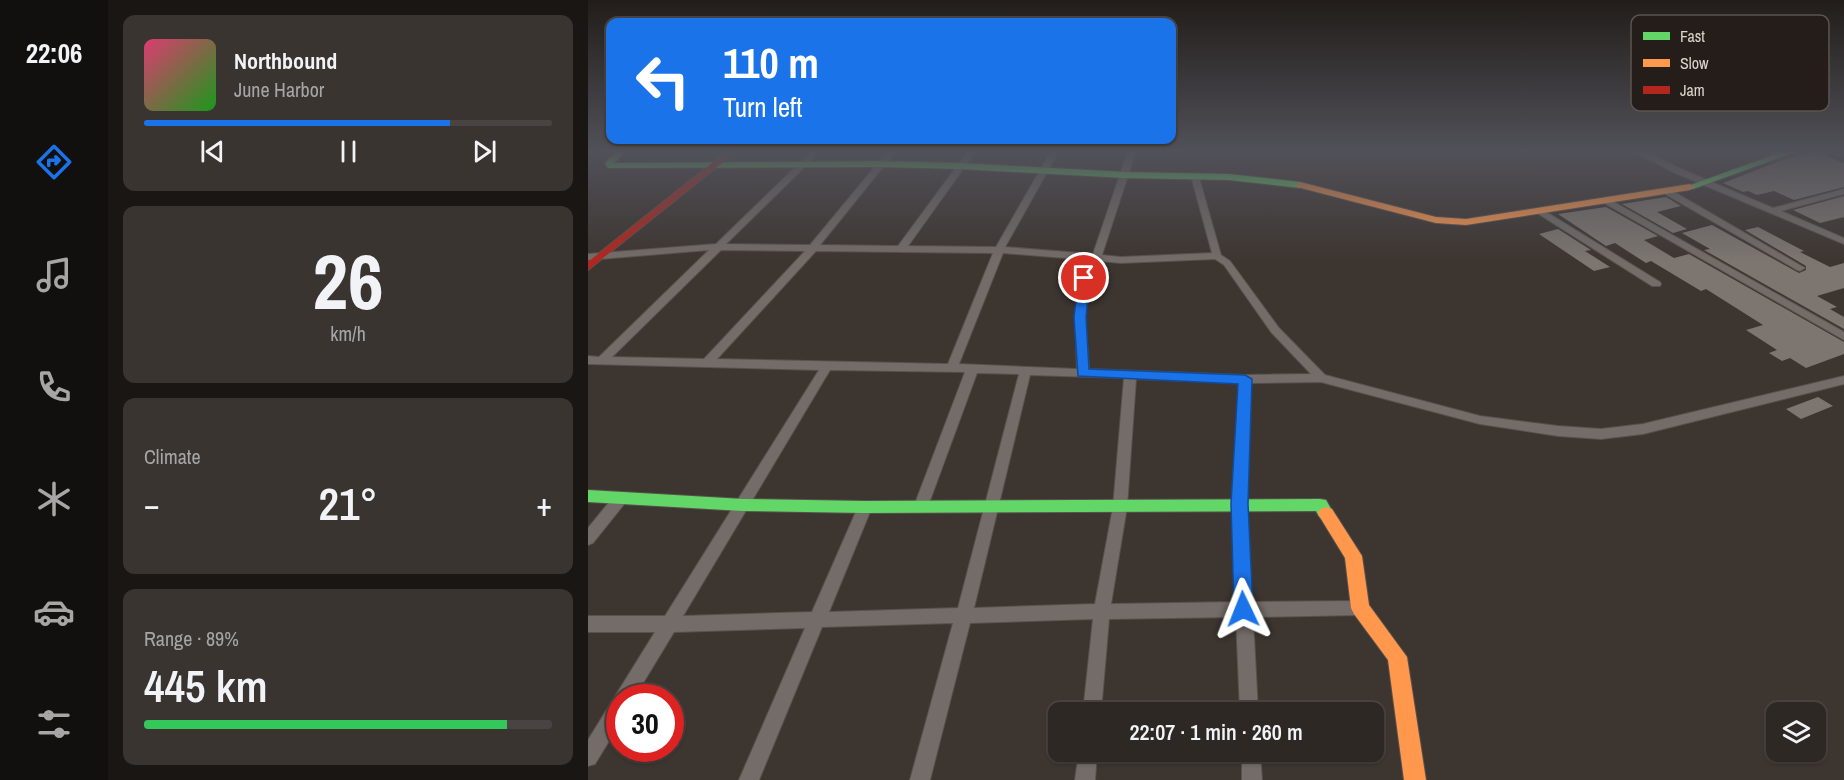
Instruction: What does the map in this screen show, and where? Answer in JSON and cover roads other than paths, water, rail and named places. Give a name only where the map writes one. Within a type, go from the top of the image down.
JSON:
[{"type":"street","points":[[588,267],[688,187]]},
{"type":"street","points":[[595,360],[780,187]]},
{"type":"street","points":[[708,362],[813,248],[862,187]]},
{"type":"street","points":[[901,249],[946,187]]},
{"type":"street","points":[[952,368],[999,250],[1036,187]]},
{"type":"street","points":[[1083,373],[1082,289],[1084,278],[1096,258],[1121,187]]},
{"type":"street","points":[[1198,187],[1217,256]]},
{"type":"street","points":[[1312,187],[1451,222],[1466,222],[1688,187]]},
{"type":"street","points":[[1717,187],[1844,241]]},
{"type":"street","points":[[1772,211],[1844,191]]},
{"type":"street","points":[[1668,192],[1800,268]]},
{"type":"street","points":[[1607,201],[1844,337]]},
{"type":"street","points":[[1540,211],[1656,284]]},
{"type":"street","points":[[588,257],[718,247],[999,250],[1152,260],[1217,256],[1227,263],[1275,330],[1321,378]]},
{"type":"street","points":[[595,360],[952,368],[1024,373],[1245,379],[1321,378],[1480,420],[1558,431],[1601,434],[1643,429],[1844,380]]},
{"type":"street","points":[[633,684],[828,366]]},
{"type":"street","points":[[921,506],[972,370]]},
{"type":"street","points":[[920,780],[993,505],[1024,373]]},
{"type":"street","points":[[1093,702],[1102,611],[1120,507],[1130,375]]},
{"type":"street","points":[[1245,379],[1239,504],[1248,702]]},
{"type":"street","points":[[588,496],[743,505],[865,507],[1320,505],[1353,556],[1360,608],[1397,657],[1414,780]]},
{"type":"street","points":[[588,539],[620,499]]},
{"type":"street","points":[[749,780],[865,507]]},
{"type":"street","points":[[588,624],[669,624],[1102,611],[1360,608]]},
{"type":"street","points":[[588,757],[606,728]]},
{"type":"street","points":[[1085,780],[1087,762]]},
{"type":"street","points":[[1251,762],[1252,780]]}]
